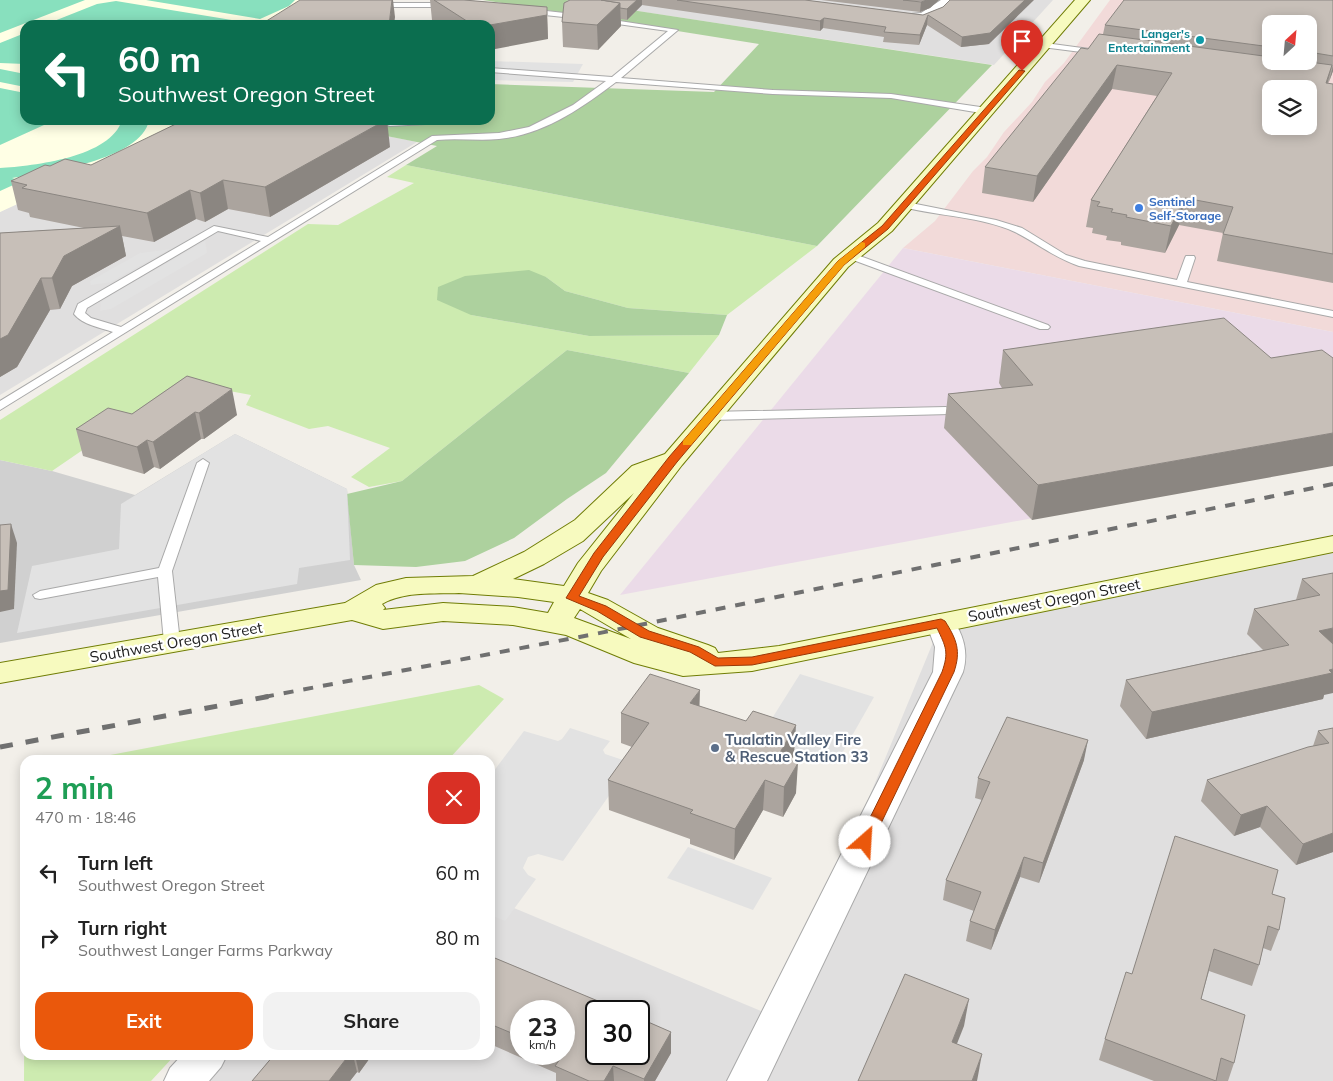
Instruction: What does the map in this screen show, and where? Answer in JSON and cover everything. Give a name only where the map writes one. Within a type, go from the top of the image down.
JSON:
[{"type":"main road","points":[[556,624],[588,569],[710,416],[849,254],[885,227],[906,205],[1083,0]]},
{"type":"main road","points":[[476,585],[534,558],[573,535],[585,526],[641,471],[673,460]]},
{"type":"main road","name":"Southwest Oregon Street","points":[[353,611],[383,620],[418,614],[467,612],[513,616],[595,634],[644,656],[683,666],[715,662],[752,661],[1333,544]]},
{"type":"main road","name":"Southwest Oregon Street","points":[[0,674],[353,611],[384,591],[436,586],[476,585],[527,589],[572,598],[602,609],[645,634],[694,650],[715,662]]},
{"type":"main road","points":[[353,611],[438,599],[496,600],[537,605],[572,598]]},
{"type":"street","points":[[892,17],[922,19],[936,13],[949,0]]},
{"type":"street","points":[[747,1081],[948,672],[953,657],[952,648],[941,623]]},
{"type":"street","points":[[184,1081],[203,1060]]},
{"type":"lane","points":[[369,5],[458,5]]},
{"type":"lane","points":[[0,406],[435,138],[507,135],[550,123],[583,104],[674,30],[582,16],[515,10]]},
{"type":"lane","points":[[1045,44],[1108,53]]},
{"type":"lane","points":[[495,70],[613,78],[772,92],[891,96],[987,111]]},
{"type":"lane","points":[[428,125],[435,138]]},
{"type":"lane","points":[[906,205],[993,222],[1018,230],[1062,257],[1083,264],[1333,314]]},
{"type":"lane","points":[[123,331],[87,320],[80,314],[82,306],[217,228],[269,240]]},
{"type":"lane","points":[[849,254],[1044,327]]},
{"type":"lane","points":[[1180,284],[1190,258]]},
{"type":"lane","points":[[710,416],[946,411]]},
{"type":"lane","points":[[172,642],[166,571],[203,463]]},
{"type":"lane","points":[[40,594],[166,571]]},
{"type":"shaded area","points":[[0,0],[311,0],[267,20],[20,20],[20,125],[191,125],[0,212]]},
{"type":"shaded area","points":[[565,0],[1053,0],[994,65]]},
{"type":"shaded area","name":"Sentinel Self-Storage","points":[[1110,0],[1333,0],[1333,332],[903,248],[935,221],[973,171],[987,157],[1004,132],[1032,102],[1045,82],[1064,63]]},
{"type":"shaded area","points":[[495,61],[583,64],[573,82],[495,80]]},
{"type":"shaded area","points":[[290,125],[333,125],[417,142],[0,395],[0,212],[31,196]]},
{"type":"shaded area","points":[[205,241],[207,253],[111,309],[100,311],[101,302],[110,296]]},
{"type":"shaded area","points":[[903,248],[1333,332],[1333,462],[620,595]]},
{"type":"shaded area","points":[[170,249],[111,282],[91,285],[90,281],[140,253]]},
{"type":"shaded area","points":[[235,434],[347,489],[354,565],[361,580],[0,643],[0,460],[52,471],[135,495]]},
{"type":"shaded area","points":[[235,434],[347,489],[350,560],[299,568],[297,584],[17,633],[32,566],[119,549],[121,504]]},
{"type":"shaded area","points":[[1333,551],[1333,1081],[167,1081],[185,1060],[495,1060],[495,900],[778,1018],[941,623]]},
{"type":"shaded area","points":[[800,674],[874,697],[836,764],[759,739]]},
{"type":"shaded area","points":[[570,728],[610,741],[603,750],[605,754],[632,763],[563,861],[538,854],[528,857],[523,868],[528,875],[536,879],[505,921],[495,917],[495,769],[524,731],[558,741],[562,739]]},
{"type":"shaded area","points":[[688,847],[772,878],[753,910],[667,878]]},
{"type":"green space","points":[[0,0],[85,0],[33,20],[20,20],[20,25],[0,33]]},
{"type":"green space","points":[[146,0],[295,0],[289,6],[260,19]]},
{"type":"green space","points":[[483,0],[566,0],[992,65],[817,246],[406,165],[437,146],[331,125],[495,125],[495,84],[714,92],[759,44]]},
{"type":"green space","points":[[116,1],[232,20],[57,20],[97,4]]},
{"type":"green space","points":[[20,35],[20,64],[0,63],[0,43]]},
{"type":"green space","points":[[0,69],[20,73],[20,86],[0,82]]},
{"type":"green space","points":[[0,88],[20,92],[20,125],[44,125],[0,145]]},
{"type":"green space","points":[[119,125],[146,125],[142,134],[129,145],[111,155],[68,168],[12,178],[22,181],[0,191],[0,168],[32,165],[70,157],[88,151],[103,143],[115,133]]},
{"type":"green space","points":[[406,165],[817,246],[727,315],[628,308],[565,291],[546,277],[471,315],[589,336],[719,335],[689,373],[567,350],[402,481],[369,487],[351,477],[390,448],[328,426],[309,429],[246,405],[251,395],[213,388],[109,432],[52,471],[0,460],[0,420],[308,224],[338,225],[414,183],[387,177]]},
{"type":"green space","points":[[529,270],[546,277],[565,291],[628,308],[727,315],[719,335],[589,336],[471,315],[437,300],[438,287],[465,276]]},
{"type":"green space","points":[[567,350],[689,373],[606,473],[514,538],[465,561],[416,567],[354,565],[347,494],[402,481]]},
{"type":"green space","points":[[479,685],[504,699],[453,755],[110,755]]},
{"type":"green space","points":[[24,1060],[170,1060],[151,1081],[24,1081]]},
{"type":"building","points":[[300,0],[392,0],[390,20],[268,20]]},
{"type":"building","points":[[434,0],[464,0],[547,7],[547,15],[495,24],[495,20],[465,20]]},
{"type":"building","points":[[570,0],[601,0],[620,3],[597,25],[562,22],[564,3]]},
{"type":"building","points":[[601,0],[637,0],[627,9],[620,8],[620,3]]},
{"type":"building","points":[[677,0],[805,0],[923,15],[943,7],[950,0],[1025,0],[990,33],[962,37],[928,15],[920,35],[884,32],[886,27],[824,18],[820,21]]},
{"type":"building","points":[[903,0],[927,0],[921,2]]},
{"type":"building","points":[[1124,0],[1333,0],[1333,56],[1318,54],[1318,15],[1262,15],[1262,46],[1105,25]]},
{"type":"building","points":[[1099,34],[1262,56],[1262,70],[1318,70],[1318,63],[1332,65],[1326,83],[1333,84],[1333,254],[1223,234],[1233,207],[1185,198],[1171,226],[1126,217],[1127,215],[1111,212],[1113,209],[1097,206],[1100,202],[1091,200],[1172,73],[1117,65],[1037,176],[985,167],[1081,48],[1088,49]]},
{"type":"building","points":[[174,125],[377,125],[265,187],[223,180],[200,193],[190,190],[147,213],[22,188],[27,185],[11,181],[45,165],[50,166],[65,159],[91,165]]},
{"type":"building","points":[[120,226],[64,256],[52,278],[41,278],[8,335],[0,339],[0,233]]},
{"type":"building","points":[[1224,318],[1271,358],[1322,350],[1333,358],[1333,433],[1038,485],[948,394],[1033,385],[1003,350]]},
{"type":"building","points":[[187,376],[232,389],[199,413],[195,412],[153,442],[147,440],[137,447],[76,429],[108,408],[132,414]]},
{"type":"building","points":[[11,524],[8,590],[0,591],[0,525]]},
{"type":"building","points":[[1333,573],[1333,628],[1319,631],[1333,644],[1333,669],[1329,670],[1332,673],[1152,712],[1126,680],[1289,645],[1254,609],[1320,595],[1302,579]]},
{"type":"building","points":[[650,674],[700,690],[690,703],[746,721],[753,711],[796,725],[778,756],[798,763],[784,787],[765,780],[735,829],[690,813],[693,810],[608,780],[649,723],[621,713]]},
{"type":"building","points":[[1007,717],[1088,740],[1043,863],[1024,857],[995,930],[970,921],[981,892],[946,880],[990,782],[978,778]]},
{"type":"building","points":[[1333,728],[1333,833],[1303,844],[1267,806],[1241,815],[1207,780],[1308,747],[1329,743],[1318,731]]},
{"type":"building","points":[[1175,836],[1278,870],[1272,894],[1285,898],[1279,930],[1268,926],[1259,965],[1214,949],[1201,999],[1245,1015],[1234,1063],[1221,1058],[1216,1081],[1105,1039],[1126,972],[1132,974]]},
{"type":"building","points":[[495,958],[596,1000],[585,1000],[585,1065],[650,1065],[650,1023],[671,1032],[644,1079],[613,1066],[604,1081],[589,1081],[555,1066],[575,1065],[575,1000],[510,1000],[510,1032],[495,1026]]},
{"type":"building","points":[[905,974],[969,999],[952,1042],[982,1054],[972,1081],[858,1081]]},
{"type":"building","points":[[270,1060],[345,1060],[329,1081],[252,1081]]},
{"type":"railway","points":[[264,697],[595,634],[1333,484]]},
{"type":"railway","points":[[0,747],[271,696]]},
{"type":"slow traffic","points":[[687,443],[841,263],[849,254],[862,245]]},
{"type":"place","name":"Langer's Entertainment","points":[[1200,40]]},
{"type":"place","name":"Sentinel Self-Storage","points":[[1139,208]]},
{"type":"place","name":"Tualatin Valley Fire & Rescue Station 33","points":[[715,748]]},
{"type":"route","points":[[865,842],[948,672],[953,657],[952,648],[941,623],[752,661],[715,662],[694,650],[645,634],[602,609],[572,598],[598,555],[710,416],[849,254],[885,227],[1022,71]]}]
